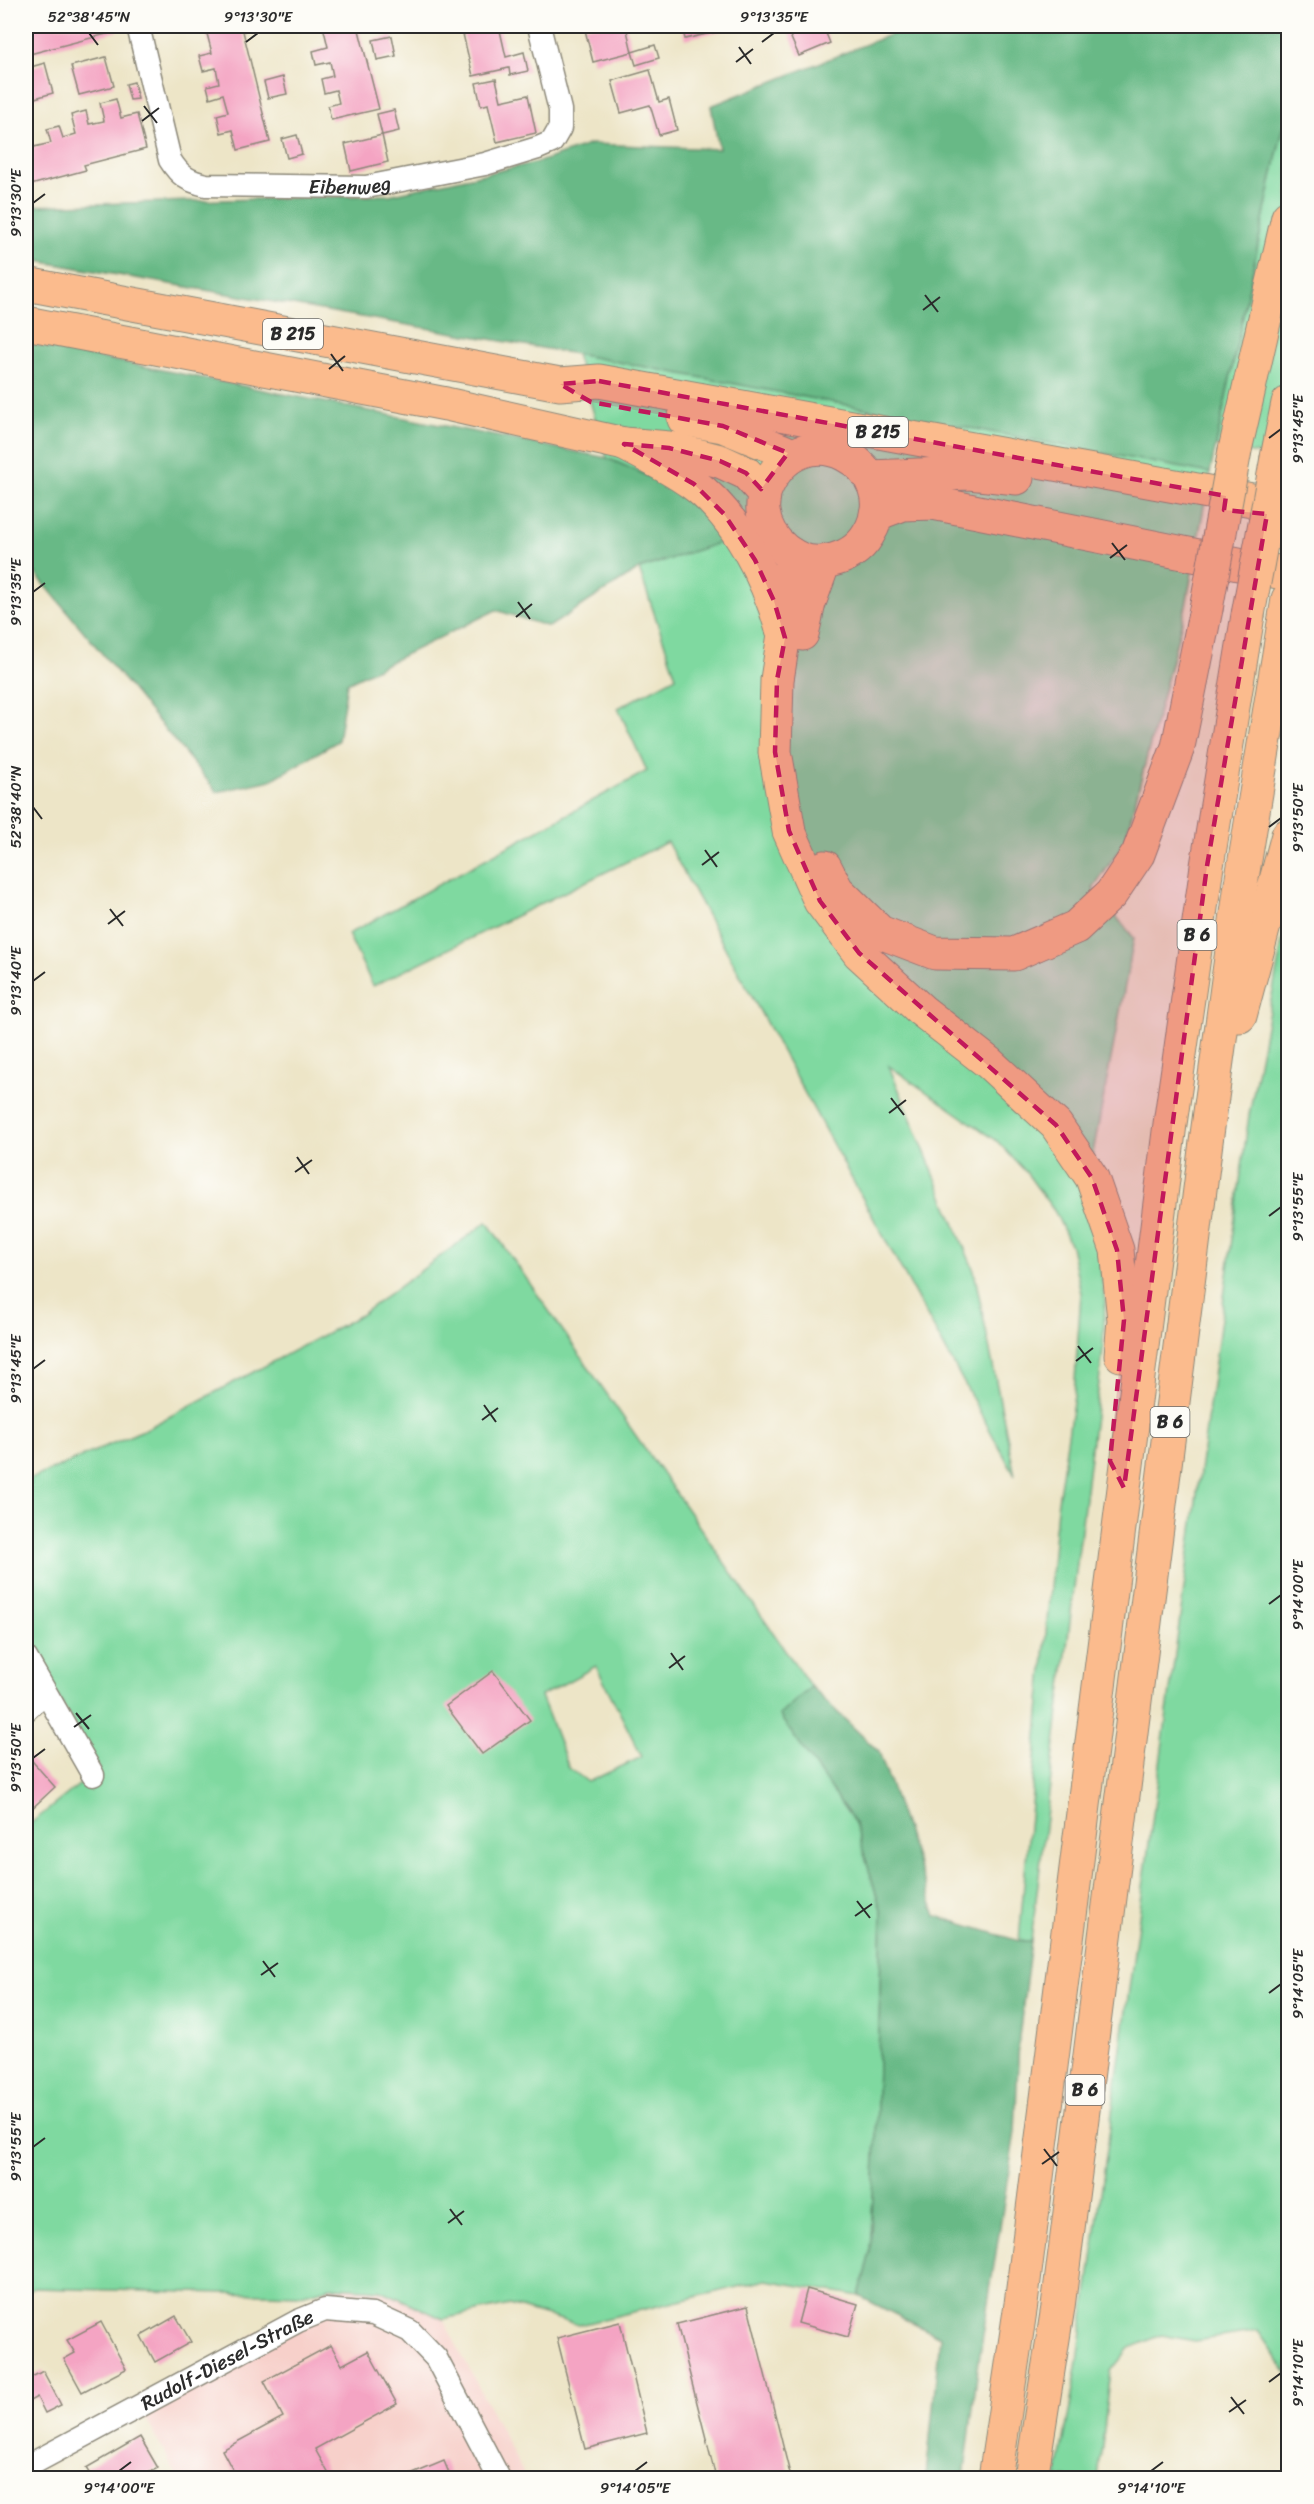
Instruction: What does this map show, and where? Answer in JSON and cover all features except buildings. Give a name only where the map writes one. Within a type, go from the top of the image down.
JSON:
[{"type":"main road","points":[[824,562],[809,603],[794,676],[789,755],[804,826],[837,890],[880,932],[935,953],[1014,954],[1076,927],[1111,894],[1138,854],[1178,747],[1235,450],[1288,217]]},
{"type":"main road","name":"B 215","points":[[26,284],[560,384],[599,381],[611,383],[1252,500],[1284,515]]},
{"type":"main road","name":"B 215","points":[[26,323],[446,404],[624,444],[669,448],[720,461],[746,473],[764,493]]},
{"type":"main road","name":"B 215","points":[[560,384],[591,402],[723,426],[793,455],[809,449],[827,449],[844,453],[859,463],[870,477],[969,473],[1004,476],[1094,492],[1141,496],[1248,515],[1284,515]]},
{"type":"main road","name":"B 6","points":[[995,2478],[1021,2304],[1173,1101],[1207,867],[1248,615],[1288,403]]},
{"type":"main road","points":[[624,444],[662,463],[694,484],[724,514],[755,560],[774,601],[785,638]]},
{"type":"main road","points":[[793,455],[780,464],[770,477],[764,493],[763,511],[767,528],[777,543],[791,554],[806,561],[824,562],[839,559],[853,552],[864,542],[872,529],[876,514],[876,495],[870,477]]},
{"type":"main road","points":[[876,514],[903,504],[933,503],[1288,574]]},
{"type":"main road","points":[[791,554],[790,596],[777,680],[775,752],[789,831],[820,901],[859,952],[921,1011],[989,1063],[1056,1125],[1092,1178],[1117,1250],[1124,1320],[1110,1461],[1124,1488]]},
{"type":"main road","name":"B 6","points":[[1031,2478],[1058,2307],[1206,1142],[1241,884],[1287,610]]},
{"type":"main road","points":[[1206,1142],[1288,835]]},
{"type":"street","name":"Eibenweg","points":[[138,26],[170,160],[178,172],[189,181],[206,185],[366,187],[485,164],[552,142],[560,128],[560,110],[539,26]]},
{"type":"street","points":[[26,1658],[93,1775]]},
{"type":"street","points":[[26,1710],[45,1692]]},
{"type":"street","name":"Rudolf-Diesel-Straße","points":[[26,2467],[298,2321],[325,2310],[373,2314],[410,2331],[436,2358],[499,2478]]},
{"type":"highlighted area","points":[[599,381],[1226,496],[1224,510],[1267,514],[1207,866],[1124,1488],[1110,1461],[1124,1320],[1117,1250],[1092,1178],[1056,1125],[859,953],[820,901],[789,831],[775,752],[777,680],[785,638],[774,601],[755,560],[724,514],[694,484],[624,444],[669,448],[720,461],[746,473],[761,489],[788,453],[723,426],[591,402],[560,384]]},
{"type":"shaded area","points":[[331,2287],[381,2290],[443,2319],[526,2478],[178,2478],[139,2406]]},
{"type":"green space","points":[[912,26],[1288,26],[1288,112],[1278,149],[1210,473],[576,354],[26,259],[26,187],[31,206],[389,195],[539,162],[591,144],[719,149],[711,106]]},
{"type":"green space","points":[[1288,112],[1288,460],[1216,446],[1278,149]]},
{"type":"green space","points":[[26,343],[607,458],[675,488],[728,540],[639,569],[549,627],[496,610],[347,683],[338,741],[271,780],[217,792],[26,562]]},
{"type":"green space","points":[[576,354],[1210,473],[1186,606],[1125,841],[1093,889],[1134,938],[1083,1205],[1098,1250],[1105,1302],[1103,1350],[1031,1941],[1019,1941],[1057,1508],[1074,1396],[1081,1293],[1071,1246],[1055,1212],[1026,1172],[997,1141],[889,1066],[974,1271],[1015,1476],[667,842],[373,986],[348,934],[647,771],[618,708],[676,677],[639,569],[727,540],[675,488],[607,458]]},
{"type":"green space","points":[[1288,912],[1288,2374],[1258,2331],[1195,2341],[1162,2335],[1129,2348],[1111,2371],[1098,2478],[1057,2478],[1077,2368],[1249,1115]]},
{"type":"green space","points":[[487,1222],[811,1687],[780,1715],[855,1823],[882,1913],[876,2140],[870,2253],[859,2296],[766,2280],[579,2325],[510,2305],[443,2319],[381,2290],[331,2287],[301,2295],[34,2288],[26,2293],[26,1827],[99,1769],[26,1640],[26,1481],[148,1428],[359,1316]],"holes":[[[596,1666],[642,1757],[588,1782],[569,1768],[541,1696]]]},
{"type":"green space","points":[[811,1687],[879,1752],[936,1916],[1019,1941],[1031,1941],[1019,2037],[1015,2132],[979,2360],[964,2478],[926,2478],[940,2337],[859,2296],[870,2253],[876,2140],[882,1913],[855,1823],[779,1715]]}]
